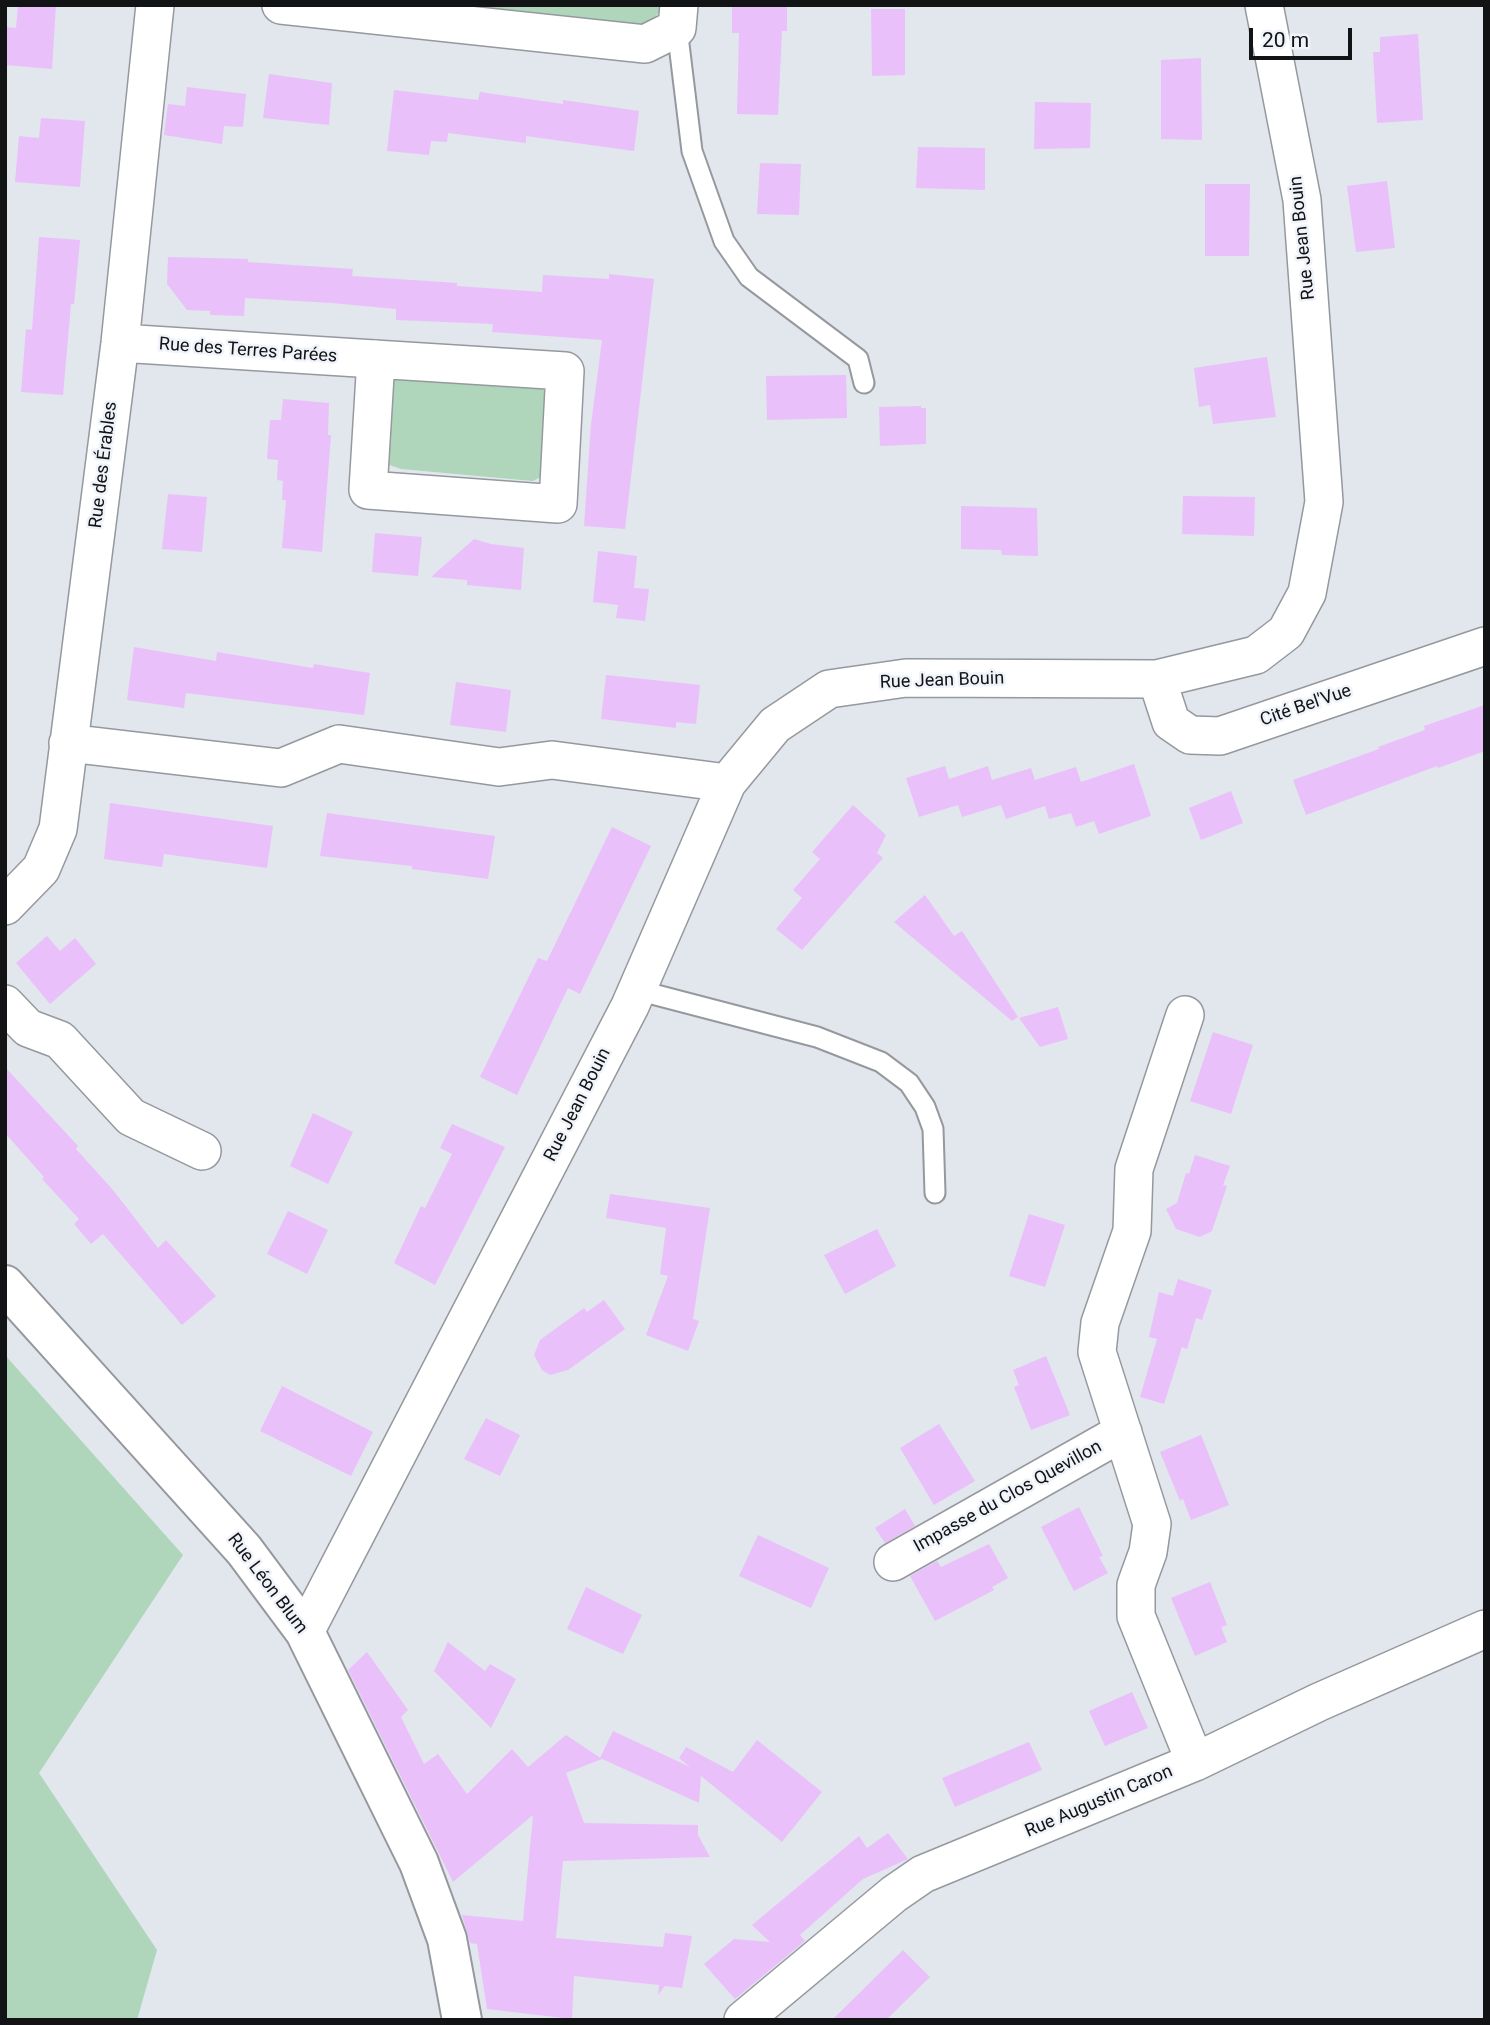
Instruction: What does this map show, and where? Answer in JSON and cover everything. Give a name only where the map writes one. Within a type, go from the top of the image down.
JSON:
[{"type":"street","name":"Rue des Érables","points":[[5,906],[41,869],[58,829],[120,343],[155,5]]},
{"type":"street","points":[[281,5],[646,44],[678,17]]},
{"type":"street","name":"Rue Jean Bouin","points":[[305,1632],[637,990],[727,783],[775,725],[829,689],[906,678],[1157,679],[1256,655],[1286,632],[1307,593],[1324,502],[1302,200],[1264,5]]},
{"type":"street","name":"Rue des Terres Parées","points":[[120,343],[376,359],[565,371],[558,504],[368,490],[376,359]]},
{"type":"street","name":"Cité Bel'Vue","points":[[1157,679],[1171,722],[1190,735],[1220,736],[1485,646]]},
{"type":"street","points":[[68,743],[281,768],[339,744],[499,767],[552,760],[727,783]]},
{"type":"street","points":[[5,1004],[28,1028],[60,1040],[131,1116],[202,1151]]},
{"type":"street","points":[[1185,1015],[1134,1169],[1132,1231],[1100,1323],[1097,1352],[1152,1524],[1148,1552],[1136,1586],[1136,1616],[1195,1762]]},
{"type":"street","name":"Rue Léon Blum","points":[[5,1284],[244,1550],[305,1632],[419,1863],[447,1939],[462,2020]]},
{"type":"street","name":"Impasse du Clos Quevillon","points":[[893,1562],[1123,1432]]},
{"type":"street","name":"Rue Augustin Caron","points":[[743,2020],[894,1894],[923,1874],[1195,1762],[1318,1702],[1485,1629]]},
{"type":"lane","points":[[678,17],[692,151],[724,241],[749,277],[858,359],[864,383]]},
{"type":"lane","points":[[637,990],[817,1037],[881,1062],[909,1083],[925,1107],[933,1129],[935,1193]]},
{"type":"green space","points":[[476,5],[663,5],[659,13],[644,26],[475,11]]},
{"type":"green space","points":[[399,377],[535,386],[543,389],[550,395],[544,475],[533,481],[401,469],[387,464],[393,380]]},
{"type":"green space","points":[[5,1355],[183,1555],[39,1773],[157,1950],[137,2020],[5,2020]]},
{"type":"building","points":[[18,5],[56,5],[52,69],[5,65],[5,27],[16,28]]},
{"type":"building","points":[[732,5],[787,5],[787,31],[782,31],[778,115],[737,114],[739,33],[732,33]]},
{"type":"building","points":[[871,9],[905,9],[905,75],[872,76]]},
{"type":"building","points":[[1418,34],[1423,120],[1377,123],[1373,52],[1380,52],[1380,37]]},
{"type":"building","points":[[1201,58],[1202,140],[1161,139],[1161,60]]},
{"type":"building","points":[[269,74],[332,83],[329,125],[263,118]]},
{"type":"building","points":[[187,87],[246,94],[243,127],[224,126],[222,144],[164,135],[168,104],[185,106]]},
{"type":"building","points":[[394,90],[478,100],[480,92],[639,111],[634,151],[526,136],[526,143],[448,133],[447,142],[431,141],[429,155],[387,151]]},
{"type":"building","points":[[1035,102],[1091,103],[1090,148],[1034,149]]},
{"type":"building","points":[[41,118],[85,121],[80,187],[15,182],[19,136],[39,138]]},
{"type":"building","points":[[918,147],[985,148],[985,190],[916,188]]},
{"type":"building","points":[[760,163],[801,164],[799,215],[757,214]]},
{"type":"building","points":[[1387,181],[1395,248],[1356,252],[1347,186]]},
{"type":"building","points":[[1205,184],[1250,184],[1249,256],[1205,256]]},
{"type":"building","points":[[39,237],[80,240],[63,395],[21,392],[26,329],[32,330]]},
{"type":"building","points":[[168,257],[248,259],[248,262],[353,269],[352,276],[542,292],[543,275],[609,279],[609,274],[654,279],[625,529],[584,526],[591,424],[602,340],[492,332],[493,324],[396,320],[396,309],[332,303],[245,298],[244,316],[210,315],[210,311],[187,310],[167,284]]},
{"type":"building","points":[[1267,357],[1276,417],[1213,424],[1210,405],[1199,407],[1194,368]]},
{"type":"building","points":[[846,375],[847,418],[767,420],[766,376]]},
{"type":"building","points":[[283,399],[329,403],[328,435],[331,435],[322,552],[282,548],[286,500],[282,500],[283,481],[277,480],[278,460],[267,459],[270,420],[281,420]]},
{"type":"building","points":[[879,407],[926,408],[926,444],[880,446]]},
{"type":"building","points":[[168,494],[207,497],[202,552],[162,549]]},
{"type":"building","points":[[1183,496],[1255,497],[1254,536],[1182,534]]},
{"type":"building","points":[[961,506],[1037,508],[1038,556],[1002,555],[1001,550],[961,549]]},
{"type":"building","points":[[375,533],[422,537],[418,576],[372,572]]},
{"type":"building","points":[[474,539],[524,548],[521,590],[467,585],[467,580],[431,577]]},
{"type":"building","points":[[598,551],[637,556],[634,588],[649,589],[645,621],[616,618],[618,605],[593,602]]},
{"type":"building","points":[[134,647],[216,661],[217,652],[313,668],[314,664],[370,673],[364,715],[186,693],[184,708],[127,700]]},
{"type":"building","points":[[606,675],[700,685],[696,724],[676,722],[676,728],[601,719]]},
{"type":"building","points":[[456,682],[511,690],[506,732],[450,725]]},
{"type":"building","points":[[1485,705],[1485,751],[1306,815],[1293,780],[1379,749],[1378,747],[1425,730],[1424,726]]},
{"type":"building","points":[[1134,764],[1151,816],[1099,834],[1094,821],[1076,827],[1071,813],[1049,819],[1045,806],[1006,819],[1001,805],[962,817],[958,805],[919,817],[906,778],[945,766],[949,779],[988,766],[992,780],[1031,768],[1035,780],[1076,767],[1081,782]]},
{"type":"building","points":[[1231,791],[1243,823],[1201,840],[1189,808]]},
{"type":"building","points":[[110,803],[273,826],[267,868],[164,854],[162,867],[104,859]]},
{"type":"building","points":[[853,805],[886,835],[877,853],[883,858],[802,950],[776,929],[802,898],[793,890],[820,859],[812,852]]},
{"type":"building","points":[[327,813],[495,836],[488,879],[412,869],[412,866],[320,856]]},
{"type":"building","points":[[612,827],[651,846],[580,994],[568,988],[517,1095],[480,1077],[538,958],[547,961]]},
{"type":"building","points":[[925,895],[954,936],[962,931],[1018,1017],[1012,1021],[894,922]]},
{"type":"building","points":[[47,936],[60,951],[75,938],[96,964],[50,1004],[16,963]]},
{"type":"building","points":[[1058,1007],[1068,1039],[1040,1047],[1019,1018]]},
{"type":"building","points":[[1213,1032],[1253,1045],[1231,1114],[1190,1101]]},
{"type":"building","points":[[5,1067],[78,1146],[76,1149],[113,1190],[158,1248],[166,1240],[216,1296],[182,1325],[103,1234],[91,1244],[74,1224],[79,1219],[5,1133]]},
{"type":"building","points":[[313,1113],[353,1132],[328,1184],[290,1166]]},
{"type":"building","points":[[452,1124],[505,1147],[435,1285],[394,1263],[421,1206],[425,1208],[452,1154],[440,1148]]},
{"type":"building","points":[[1195,1155],[1230,1166],[1223,1185],[1227,1186],[1212,1231],[1200,1237],[1176,1229],[1166,1209],[1177,1203],[1186,1173],[1189,1174]]},
{"type":"building","points":[[610,1194],[710,1208],[693,1319],[699,1321],[688,1351],[646,1335],[668,1276],[660,1274],[666,1228],[606,1218]]},
{"type":"building","points":[[288,1211],[328,1230],[307,1274],[267,1254]]},
{"type":"building","points":[[1029,1214],[1065,1225],[1045,1287],[1009,1276]]},
{"type":"building","points":[[877,1229],[896,1266],[845,1294],[824,1255]]},
{"type":"building","points":[[1178,1279],[1212,1290],[1202,1320],[1196,1318],[1187,1349],[1182,1347],[1164,1404],[1140,1397],[1157,1339],[1149,1337],[1159,1292],[1173,1296]]},
{"type":"building","points":[[604,1300],[625,1329],[568,1370],[550,1375],[542,1370],[534,1355],[540,1340],[584,1308],[587,1312]]},
{"type":"building","points":[[1046,1356],[1070,1415],[1031,1430],[1014,1387],[1019,1385],[1013,1370]]},
{"type":"building","points":[[282,1386],[373,1432],[351,1476],[260,1431]]},
{"type":"building","points":[[486,1418],[520,1435],[500,1476],[464,1459]]},
{"type":"building","points":[[939,1424],[975,1481],[934,1505],[900,1448]]},
{"type":"building","points":[[1201,1435],[1229,1505],[1191,1520],[1183,1499],[1180,1501],[1160,1452]]},
{"type":"building","points":[[1079,1507],[1103,1556],[1099,1557],[1108,1573],[1074,1591],[1041,1527]]},
{"type":"building","points":[[905,1509],[915,1526],[885,1543],[875,1528]]},
{"type":"building","points":[[758,1535],[829,1568],[811,1608],[739,1576]]},
{"type":"building","points":[[989,1544],[1008,1578],[992,1587],[994,1590],[935,1621],[910,1576],[937,1561],[941,1567]]},
{"type":"building","points":[[1210,1582],[1227,1625],[1221,1627],[1227,1642],[1195,1656],[1171,1598]]},
{"type":"building","points":[[586,1587],[642,1615],[623,1654],[567,1629]]},
{"type":"building","points":[[448,1642],[485,1671],[490,1664],[516,1679],[491,1728],[434,1671]]},
{"type":"building","points":[[367,1652],[408,1710],[401,1717],[424,1764],[438,1754],[467,1794],[512,1749],[528,1767],[566,1735],[602,1759],[566,1773],[584,1823],[698,1825],[698,1835],[710,1857],[563,1861],[556,1938],[663,1947],[665,1933],[692,1936],[682,1988],[665,1986],[658,1995],[659,1985],[574,1976],[572,2019],[487,2009],[477,1944],[470,1943],[462,1915],[523,1921],[533,1815],[453,1882],[348,1670]]},
{"type":"building","points":[[1132,1692],[1148,1728],[1105,1746],[1089,1711]]},
{"type":"building","points":[[613,1731],[690,1767],[679,1758],[686,1747],[733,1772],[757,1740],[822,1792],[782,1842],[701,1776],[699,1803],[600,1758]]},
{"type":"building","points":[[1029,1742],[1042,1770],[955,1807],[942,1778]]},
{"type":"building","points":[[888,1833],[908,1859],[863,1879],[800,1935],[805,1941],[735,1999],[704,1964],[734,1939],[770,1942],[752,1925],[859,1836],[867,1848]]},
{"type":"building","points":[[903,1950],[930,1977],[886,2020],[832,2020]]}]
